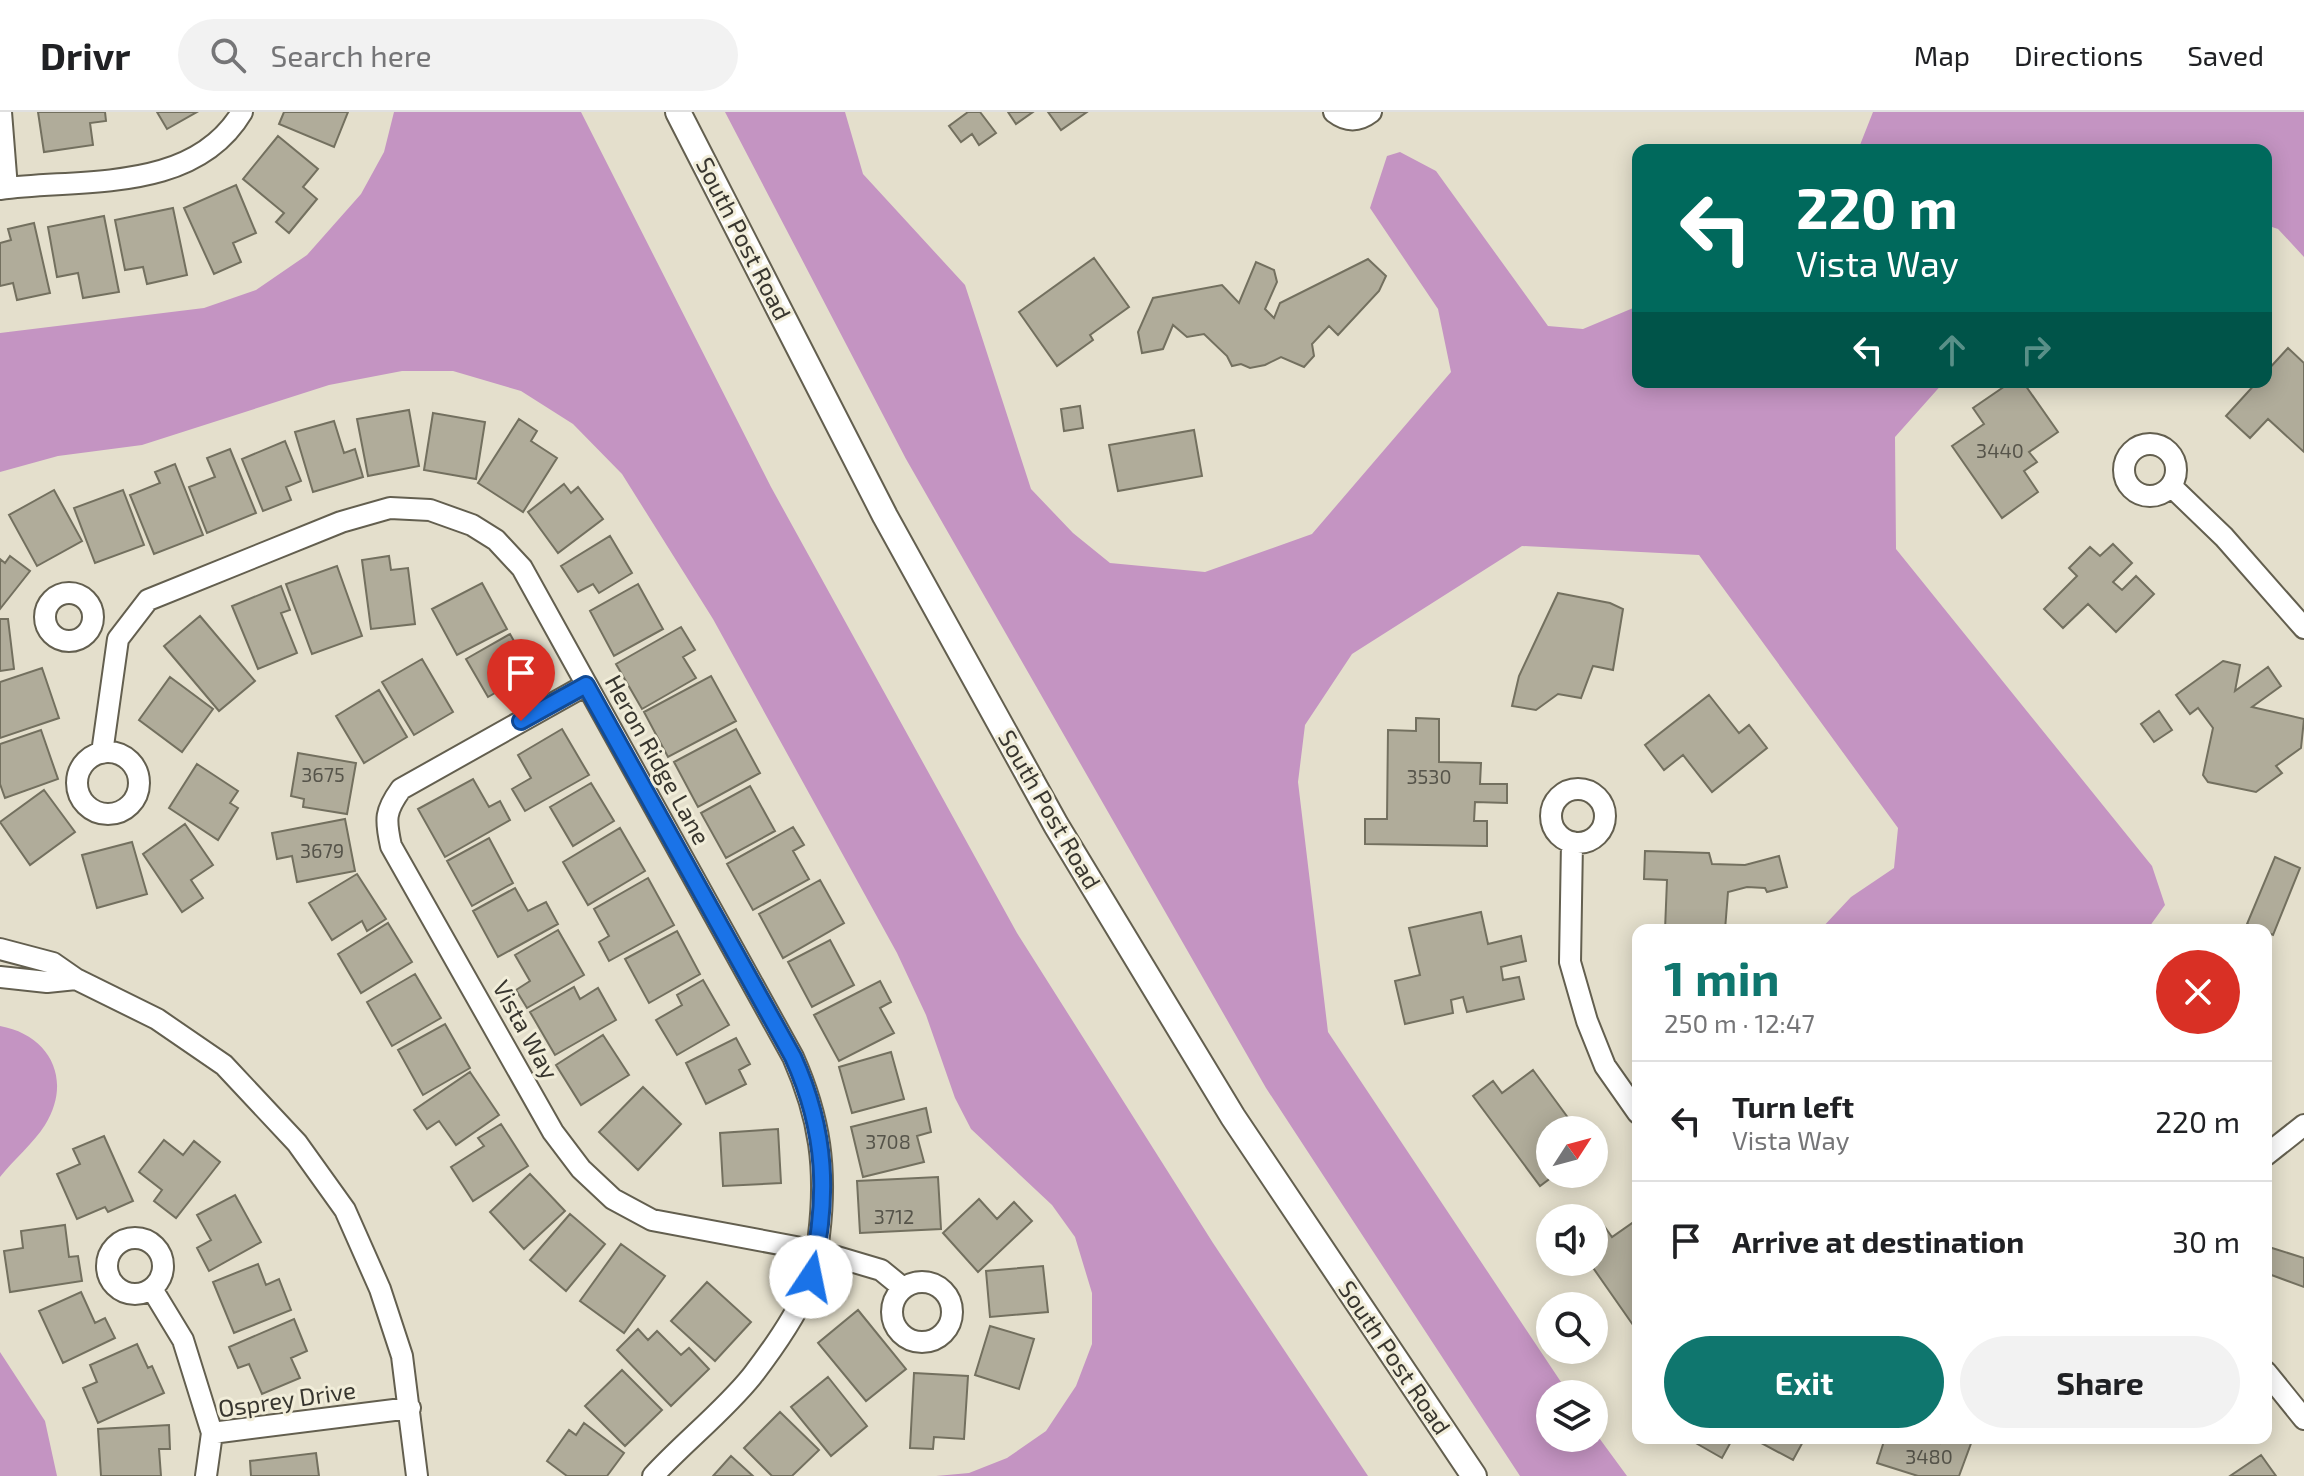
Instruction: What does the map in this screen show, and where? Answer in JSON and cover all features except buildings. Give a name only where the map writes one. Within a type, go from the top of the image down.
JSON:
[{"type":"street","points":[[1,112],[4,188],[167,171],[208,150],[242,112]]},
{"type":"street","name":"South Post Road","points":[[678,112],[885,516],[1056,825],[1233,1117],[1474,1476]]},
{"type":"street","points":[[1334,112],[1353,120],[1371,112]]},
{"type":"street","points":[[2171,486],[2224,537],[2304,628]]},
{"type":"street","name":"Heron Ridge Lane","points":[[102,753],[118,639],[148,600],[341,522],[390,508],[430,510],[472,525],[496,540],[522,568],[793,1057],[808,1092],[819,1131],[824,1193],[817,1251],[808,1287],[789,1322],[751,1378],[653,1476]]},
{"type":"street","points":[[92,626],[118,639]]},
{"type":"street","name":"Vista Way","points":[[586,685],[401,789],[388,806],[386,824],[391,846],[553,1132],[581,1169],[613,1199],[652,1220],[817,1251],[881,1270],[903,1288]]},
{"type":"street","points":[[1572,842],[1570,962],[1587,1021],[1605,1066],[1632,1104]]},
{"type":"street","points":[[0,949],[53,963],[76,979],[157,1019],[224,1065],[297,1143],[345,1210],[380,1289],[402,1356],[417,1476]]},
{"type":"street","points":[[0,977],[47,982],[76,979]]},
{"type":"street","points":[[2272,1150],[2304,1125]]},
{"type":"street","points":[[152,1289],[183,1340],[212,1433]]},
{"type":"street","points":[[2272,1379],[2304,1419]]},
{"type":"street","name":"Osprey Drive","points":[[206,1476],[212,1433],[410,1408]]},
{"type":"shaded area","points":[[394,112],[581,112],[771,487],[1017,933],[1213,1243],[1368,1476],[936,1476],[969,1473],[1007,1458],[1046,1431],[1076,1386],[1092,1344],[1092,1293],[1075,1237],[1052,1205],[971,1129],[955,1098],[926,1015],[897,953],[713,619],[622,474],[573,424],[521,391],[453,371],[402,371],[329,385],[142,445],[58,456],[0,472],[0,333],[204,308],[256,290],[307,255],[361,194],[384,152]]},
{"type":"shaded area","points":[[725,112],[845,112],[863,174],[965,285],[1031,489],[1073,533],[1110,563],[1205,572],[1312,534],[1451,372],[1438,309],[1370,208],[1387,156],[1400,152],[1436,171],[1548,326],[1583,329],[1632,309],[1632,388],[1939,388],[1895,437],[1896,549],[2152,866],[2165,905],[2151,924],[1826,924],[1851,897],[1894,868],[1898,828],[1699,555],[1522,546],[1352,654],[1305,725],[1298,782],[1328,1032],[1536,1344],[1536,1364],[1549,1364],[1560,1380],[1536,1380],[1536,1452],[1608,1450],[1627,1476],[1520,1476],[1266,1088],[906,459]]},
{"type":"shaded area","points":[[1873,112],[2304,112],[2304,257],[2278,229],[2272,227],[2272,144],[1860,144]]},
{"type":"shaded area","points":[[0,1026],[17,1031],[44,1049],[52,1062],[57,1092],[45,1125],[0,1177]]},
{"type":"shaded area","points":[[0,1352],[45,1421],[57,1476],[0,1476]]},
{"type":"route","points":[[521,721],[586,685],[793,1057],[808,1092],[819,1131],[824,1193],[811,1277]]}]
